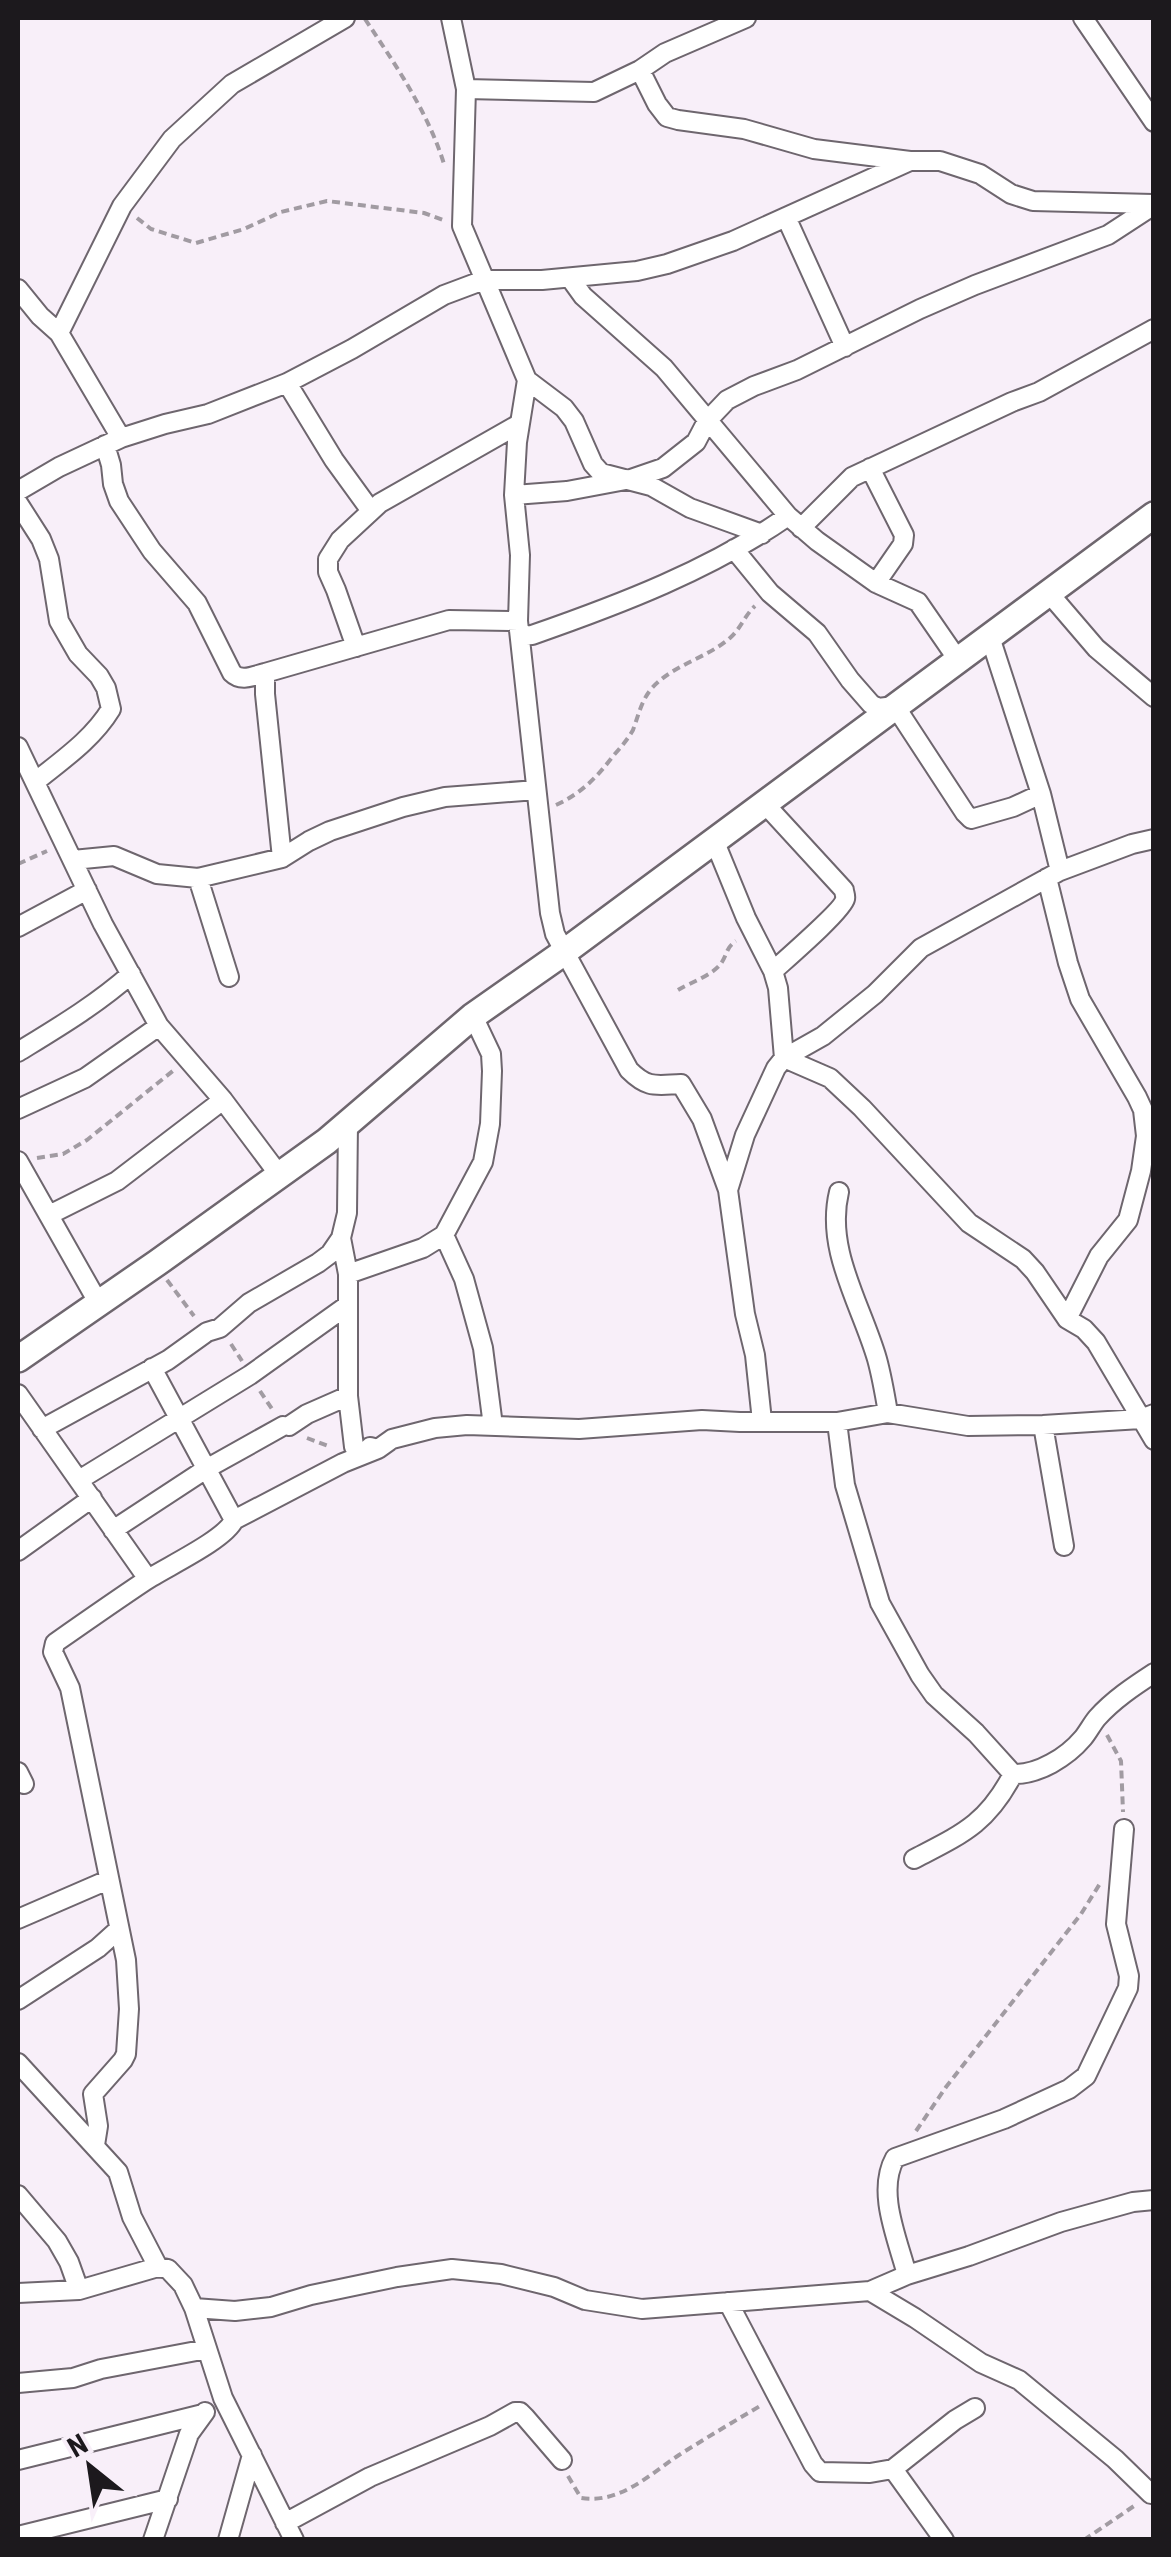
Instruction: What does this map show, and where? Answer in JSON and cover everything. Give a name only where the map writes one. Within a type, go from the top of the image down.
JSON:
[{"type":"street","points":[[59,333],[122,206],[172,139],[232,84],[345,18]]},
{"type":"street","points":[[451,18],[466,89],[462,226],[528,380],[574,421],[601,473],[651,486],[690,508],[762,534]]},
{"type":"street","points":[[466,89],[594,92],[666,53],[746,18]]},
{"type":"street","points":[[1083,18],[1154,122]]},
{"type":"street","points":[[640,70],[667,117],[744,129],[814,148],[910,161],[940,161],[980,174],[1011,194],[1034,201],[1154,204]]},
{"type":"street","points":[[18,490],[113,441],[208,414],[287,383],[444,295],[484,280],[526,282],[637,271],[668,264],[705,253],[910,161]]},
{"type":"street","points":[[514,495],[632,480],[663,468],[696,442],[727,400],[975,285],[1108,234],[1154,204]]},
{"type":"street","points":[[786,217],[845,348]]},
{"type":"street","points":[[570,278],[583,296],[664,368],[794,522],[876,582],[918,602],[958,660]]},
{"type":"street","points":[[18,288],[59,333],[113,441],[119,501],[152,552],[197,603],[232,673],[241,679],[449,620],[519,629],[532,635],[646,594],[762,534],[794,522],[852,477],[1039,392],[1154,328]]},
{"type":"street","points":[[528,380],[519,424],[514,495],[520,555],[519,629],[550,912],[563,952],[629,1070],[642,1083],[681,1084],[702,1119],[728,1190],[762,1422]]},
{"type":"street","points":[[287,383],[371,511]]},
{"type":"street","points":[[356,647],[328,572],[328,559],[340,540],[388,498],[519,424]]},
{"type":"street","points":[[870,468],[904,534],[902,544],[876,582]]},
{"type":"street","points":[[18,503],[50,559],[58,621],[78,654],[99,676],[111,709],[102,724],[72,754],[27,774]]},
{"type":"street","points":[[18,1359],[280,1176],[473,1016],[1154,514]]},
{"type":"street","points":[[734,549],[770,594],[817,633],[871,704],[878,708],[895,706]]},
{"type":"street","points":[[1048,592],[1096,648],[1154,697]]},
{"type":"street","points":[[990,636],[1041,794],[1068,963],[1080,999],[1143,1110],[1146,1136],[1147,1170],[1128,1220],[1099,1256],[1067,1319]]},
{"type":"street","points":[[265,674],[282,858]]},
{"type":"street","points":[[895,706],[971,819],[1041,794]]},
{"type":"street","points":[[18,747],[27,774],[159,1026],[223,1100],[280,1176]]},
{"type":"street","points":[[72,860],[114,856],[157,874],[198,878],[282,858],[330,832],[403,808],[446,797],[536,790]]},
{"type":"street","points":[[764,804],[846,896],[829,918],[773,971]]},
{"type":"street","points":[[728,1190],[745,1136],[767,1085],[784,1058],[823,1036],[875,994],[921,948],[1054,874],[1154,839]]},
{"type":"street","points":[[714,840],[773,971],[784,1058]]},
{"type":"street","points":[[198,878],[229,977]]},
{"type":"street","points":[[18,927],[87,890]]},
{"type":"street","points":[[18,1052],[70,1021],[131,974]]},
{"type":"street","points":[[348,1274],[423,1248],[444,1236],[483,1162],[490,1124],[491,1054],[473,1016]]},
{"type":"street","points":[[18,1109],[85,1078],[159,1026]]},
{"type":"street","points":[[784,1058],[830,1078],[969,1223],[1036,1272],[1067,1319],[1084,1328],[1096,1342],[1147,1417],[1154,1440]]},
{"type":"street","points":[[49,1214],[117,1181],[223,1100]]},
{"type":"street","points":[[348,1123],[347,1212],[342,1238],[348,1274],[348,1396],[364,1447]]},
{"type":"street","points":[[18,1161],[99,1304]]},
{"type":"street","points":[[839,1192],[836,1238],[877,1359],[888,1414]]},
{"type":"street","points":[[444,1236],[464,1278],[483,1348],[494,1426]]},
{"type":"street","points":[[42,1429],[168,1360],[249,1303],[318,1263],[342,1238]]},
{"type":"street","points":[[79,1480],[250,1374],[348,1304]]},
{"type":"street","points":[[152,1368],[234,1520]]},
{"type":"street","points":[[18,1394],[148,1579]]},
{"type":"street","points":[[113,1530],[206,1470],[306,1414],[348,1396]]},
{"type":"street","points":[[95,2146],[98,2126],[93,2094],[126,2054],[126,1960],[70,1688],[53,1647],[148,1579],[219,1536],[234,1520],[343,1463],[364,1447],[436,1428],[467,1424],[579,1429],[702,1420],[837,1422],[888,1414],[968,1426],[1043,1426],[1147,1417]]},
{"type":"street","points":[[837,1422],[845,1486],[880,1603],[934,1694],[1013,1774],[1047,1766],[1068,1752],[1098,1717],[1154,1673]]},
{"type":"street","points":[[1043,1426],[1064,1546]]},
{"type":"street","points":[[18,1551],[92,1498]]},
{"type":"street","points":[[914,1859],[964,1833],[999,1800],[1013,1774]]},
{"type":"street","points":[[907,2275],[886,2184],[895,2158],[1004,2119],[1069,2089],[1086,2076],[1128,1988],[1129,1976],[1116,1924],[1124,1829]]},
{"type":"street","points":[[18,1918],[108,1880]]},
{"type":"street","points":[[18,2000],[98,1948],[118,1930]]},
{"type":"street","points":[[18,2063],[118,2172],[132,2216],[158,2267]]},
{"type":"street","points":[[18,2195],[57,2241],[79,2290]]},
{"type":"street","points":[[194,2308],[235,2311],[270,2306],[397,2276],[452,2269],[501,2274],[585,2300],[642,2308],[870,2291],[1061,2222],[1154,2200]]},
{"type":"street","points":[[18,2293],[79,2290],[158,2267],[168,2269],[194,2308],[223,2398],[290,2531],[370,2477],[515,2412],[526,2417],[562,2460]]},
{"type":"street","points":[[870,2291],[981,2363],[1020,2380],[1116,2459],[1151,2494]]},
{"type":"street","points":[[728,2302],[820,2472],[870,2473],[893,2469],[975,2408]]},
{"type":"street","points":[[18,2383],[73,2378],[207,2349]]},
{"type":"street","points":[[153,2540],[189,2434],[202,2414],[223,2398]]},
{"type":"street","points":[[18,2460],[202,2414]]},
{"type":"street","points":[[228,2540],[252,2455]]},
{"type":"street","points":[[893,2469],[944,2540]]},
{"type":"street","points":[[18,2536],[168,2499]]},
{"type":"path","points":[[364,18],[418,104],[444,164]]},
{"type":"path","points":[[122,206],[151,228],[196,242],[244,230],[281,212],[327,202],[424,213],[462,226]]},
{"type":"path","points":[[540,812],[574,798],[594,782],[631,734],[642,700],[656,684],[733,636],[748,612],[770,594]]},
{"type":"path","points":[[18,864],[64,841]]},
{"type":"path","points":[[678,990],[710,972],[722,962],[727,947],[753,930]]},
{"type":"path","points":[[18,1161],[63,1154],[87,1140],[187,1060]]},
{"type":"path","points":[[158,1263],[168,1284],[250,1374],[286,1426],[331,1447],[364,1447]]},
{"type":"path","points":[[1098,1717],[1121,1761],[1124,1829]]},
{"type":"path","points":[[895,2158],[1081,1914],[1100,1883]]},
{"type":"path","points":[[562,2460],[581,2498],[610,2497],[636,2486],[777,2396]]},
{"type":"path","points":[[1084,2540],[1151,2494]]}]
